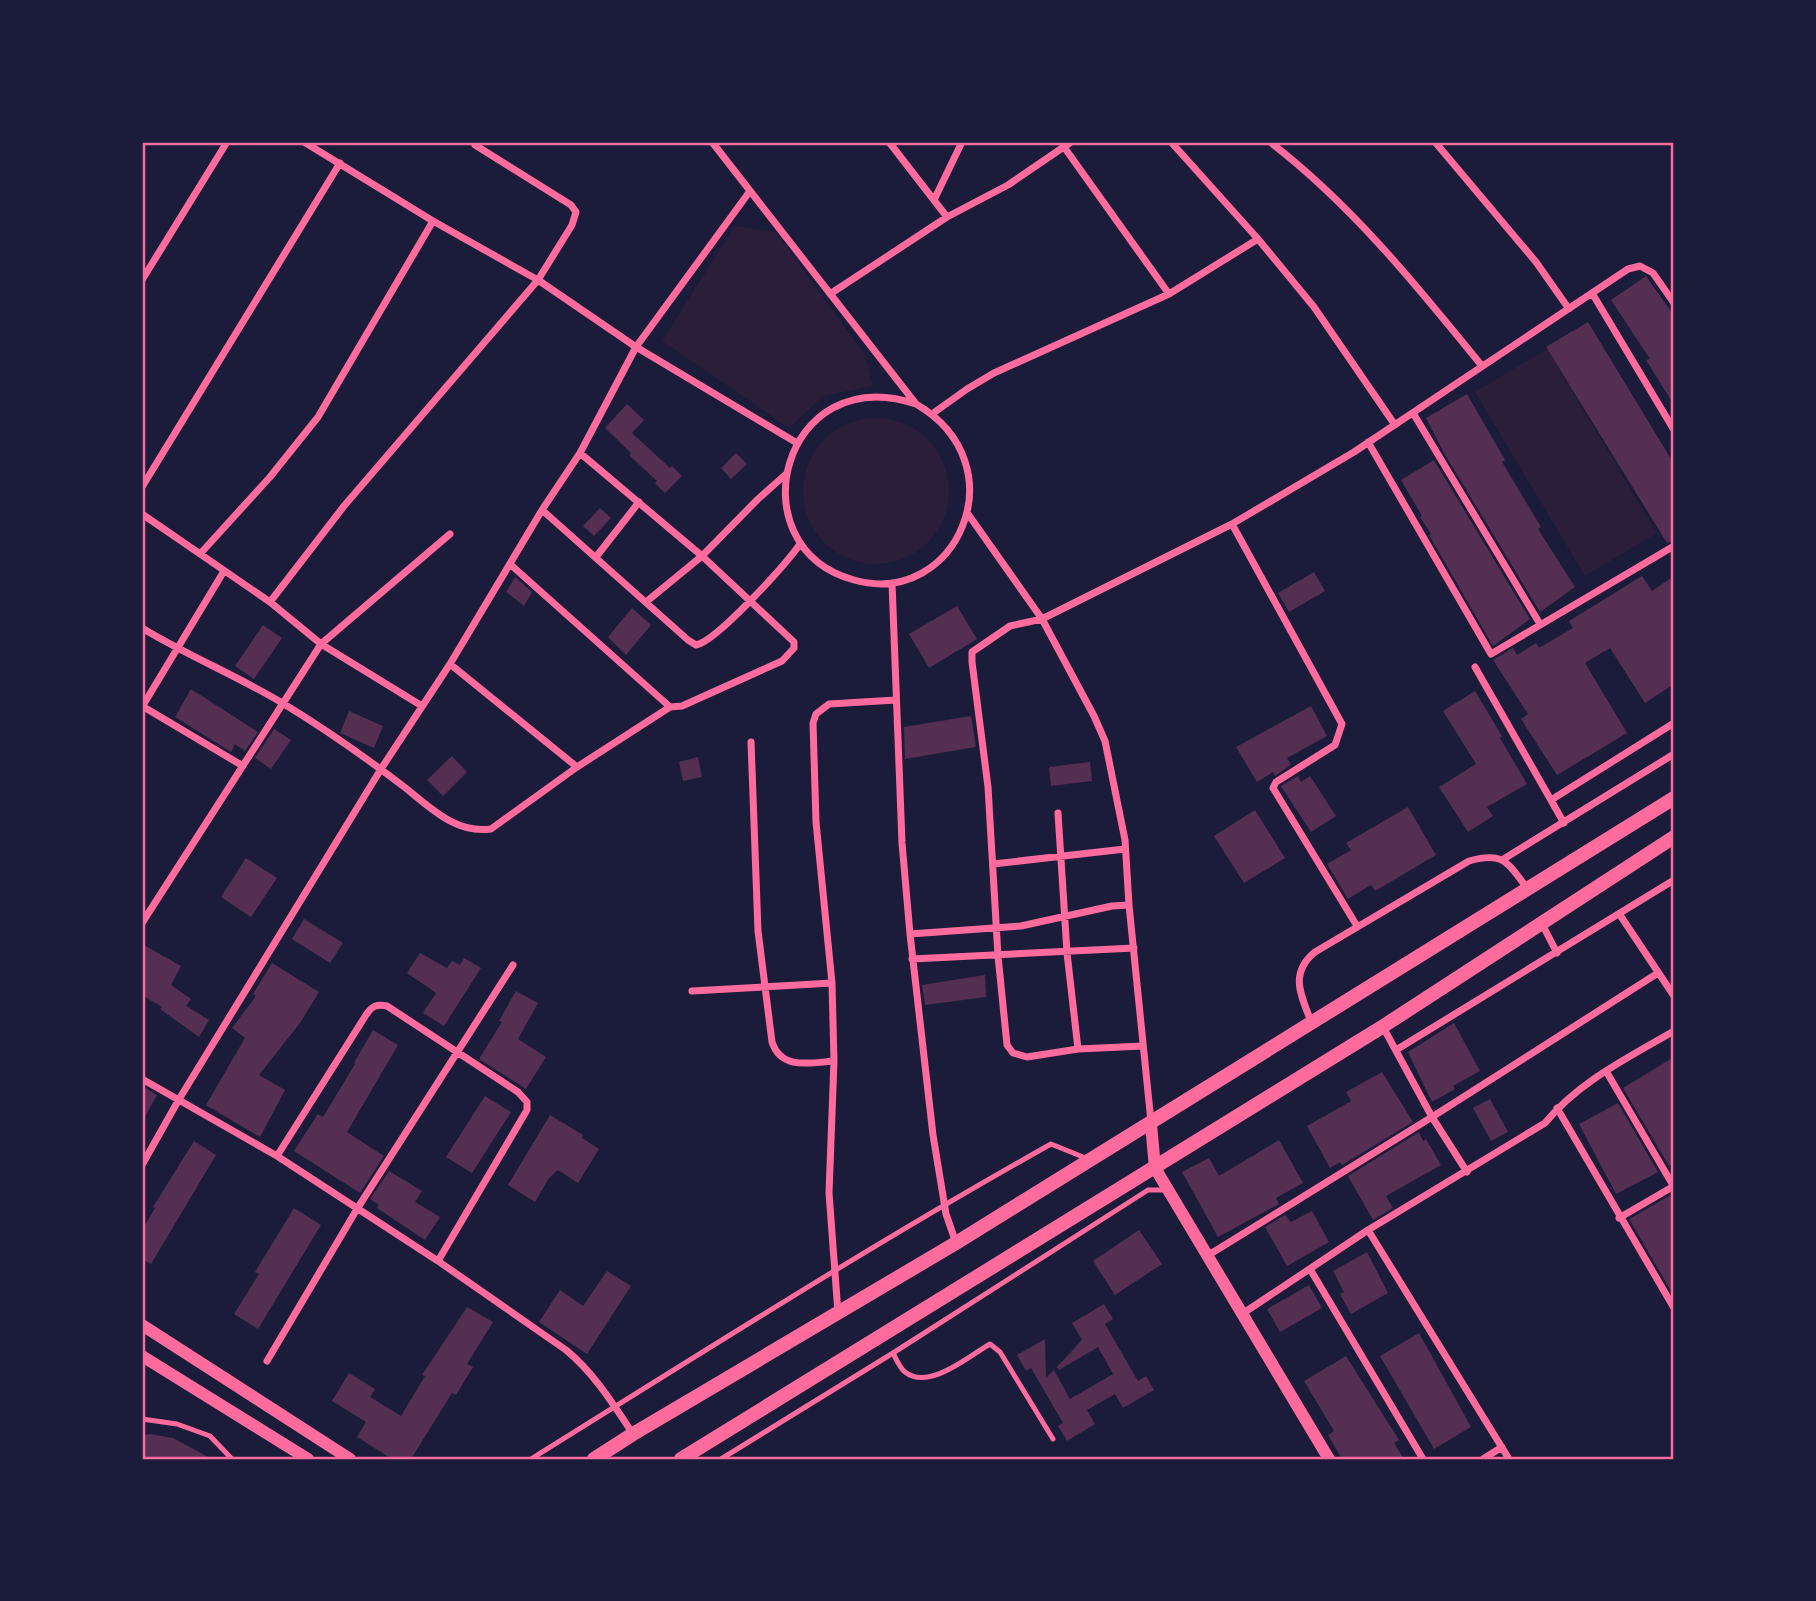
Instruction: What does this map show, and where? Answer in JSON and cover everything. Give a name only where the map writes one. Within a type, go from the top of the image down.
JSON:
[{"type":"main road","points":[[594,1459],[1151,1124],[1674,798]]},
{"type":"main road","points":[[681,1459],[1382,1027],[1674,837]]},
{"type":"street","points":[[142,280],[227,142]]},
{"type":"street","points":[[304,142],[433,221],[538,280],[636,347],[797,443]]},
{"type":"street","points":[[320,142],[320,152]]},
{"type":"street","points":[[712,142],[916,404]]},
{"type":"street","points":[[934,200],[962,142]]},
{"type":"street","points":[[1171,142],[1258,239],[1314,307],[1395,425]]},
{"type":"street","points":[[1270,142],[1300,165],[1400,266],[1482,366]]},
{"type":"street","points":[[1435,142],[1536,262],[1569,309]]},
{"type":"street","points":[[891,143],[947,217]]},
{"type":"street","points":[[830,294],[947,217],[1008,185],[1068,144],[1169,294]]},
{"type":"street","points":[[270,603],[344,506],[538,280],[572,225],[576,212],[571,205],[475,145]]},
{"type":"street","points":[[142,488],[340,163]]},
{"type":"street","points":[[142,1165],[178,1101],[381,769],[450,664],[542,510],[580,453],[636,347],[750,191]]},
{"type":"street","points":[[200,554],[270,477],[318,417],[433,221]]},
{"type":"street","points":[[932,414],[967,388],[994,373],[1169,294],[1258,239]]},
{"type":"street","points":[[1143,1046],[1078,1049],[1027,1057],[1009,1049],[1007,1045],[998,956],[988,787],[972,652],[1010,626],[1042,619],[1232,524],[1368,443],[1628,269],[1640,266],[1653,274],[1674,303]]},
{"type":"street","points":[[1592,293],[1674,430]]},
{"type":"street","points":[[883,396],[916,404],[932,414],[957,440],[968,467],[971,488],[968,514],[960,534],[939,560],[921,573],[892,583],[853,580],[821,565],[800,544],[789,517],[784,489],[786,474],[797,443],[811,424],[845,401],[883,396]]},
{"type":"street","points":[[1413,413],[1540,624]]},
{"type":"street","points":[[1368,443],[1491,654],[1674,546]]},
{"type":"street","points":[[142,628],[177,649],[283,703],[381,769],[452,823],[479,831],[491,829],[577,767],[670,707],[682,706],[721,690],[782,661],[794,648],[794,642],[751,600],[580,453]]},
{"type":"street","points":[[646,602],[702,556],[786,474]]},
{"type":"street","points":[[596,557],[639,502]]},
{"type":"street","points":[[542,510],[696,645],[706,641],[751,600],[782,569],[800,544]]},
{"type":"street","points":[[142,514],[270,603],[321,644],[422,706]]},
{"type":"street","points":[[968,514],[1042,619],[1105,741],[1125,849],[1155,1168],[1329,1459]]},
{"type":"street","points":[[1232,524],[1342,724],[1335,745],[1276,782],[1273,788],[1357,926]]},
{"type":"street","points":[[142,923],[321,644],[450,534]]},
{"type":"street","points":[[511,565],[670,707]]},
{"type":"street","points":[[224,571],[142,706],[243,766]]},
{"type":"street","points":[[892,583],[902,843],[912,959],[933,1135],[944,1204],[956,1243]]},
{"type":"street","points":[[450,664],[577,767]]},
{"type":"street","points":[[1475,667],[1563,823]]},
{"type":"street","points":[[838,1312],[829,1193],[834,1061],[832,983],[816,822],[813,723],[816,714],[829,704],[896,700]]},
{"type":"street","points":[[1551,800],[1674,723]]},
{"type":"street","points":[[751,742],[758,932],[772,1042],[779,1056],[797,1064],[834,1061]]},
{"type":"street","points":[[1502,860],[1674,754]]},
{"type":"street","points":[[1058,813],[1078,1049]]},
{"type":"street","points":[[993,864],[1125,849]]},
{"type":"street","points":[[1312,1024],[1298,984],[1303,961],[1357,926],[1469,861],[1487,856],[1498,856],[1528,890]]},
{"type":"street","points":[[1396,1050],[1674,880]]},
{"type":"street","points":[[910,934],[1021,926],[1112,906],[1129,905]]},
{"type":"street","points":[[1620,915],[1674,996]]},
{"type":"street","points":[[1541,922],[1557,953]]},
{"type":"street","points":[[912,959],[1134,948]]},
{"type":"street","points":[[267,1361],[357,1209],[513,965]]},
{"type":"street","points":[[1207,1256],[1658,973]]},
{"type":"street","points":[[692,991],[832,983]]},
{"type":"street","points":[[277,1156],[372,1007],[379,1004],[387,1006],[518,1092],[527,1102],[527,1110],[438,1261]]},
{"type":"street","points":[[1382,1027],[1432,1117],[1467,1172]]},
{"type":"street","points":[[1242,1314],[1368,1230],[1545,1123],[1557,1108],[1606,1071],[1674,1031]]},
{"type":"street","points":[[1606,1071],[1674,1187],[1619,1218]]},
{"type":"street","points":[[142,1079],[277,1156],[438,1261],[581,1362],[633,1434]]},
{"type":"street","points":[[1557,1108],[1674,1308]]},
{"type":"street","points":[[1368,1230],[1509,1459]]},
{"type":"street","points":[[1310,1269],[1423,1459]]},
{"type":"street","points":[[142,1325],[350,1459]]},
{"type":"street","points":[[142,1356],[308,1459]]},
{"type":"street","points":[[1483,1459],[1502,1447]]},
{"type":"lane","points":[[531,1459],[835,1269],[1051,1144],[1091,1160]]},
{"type":"lane","points":[[721,1459],[1148,1190],[1168,1189]]},
{"type":"lane","points":[[893,1353],[904,1371],[920,1379],[939,1374],[990,1344],[1000,1352],[1053,1439]]},
{"type":"lane","points":[[142,1419],[177,1423],[210,1436],[232,1459]]},
{"type":"shaded area","points":[[735,226],[776,232],[865,355],[873,386],[823,396],[789,428],[662,341]]},
{"type":"shaded area","points":[[1547,349],[1657,533],[1585,576],[1475,392]]},
{"type":"shaded area","points":[[876,418],[904,423],[928,439],[944,463],[949,491],[944,519],[928,543],[904,559],[876,564],[848,559],[824,543],[808,519],[803,491],[808,463],[824,439],[848,423]]},
{"type":"building","points":[[1646,276],[1674,316],[1674,405],[1646,360],[1650,359],[1611,300]]},
{"type":"building","points":[[1588,322],[1674,464],[1674,540],[1667,543],[1546,347]]},
{"type":"building","points":[[1467,394],[1505,460],[1502,462],[1541,527],[1538,529],[1575,587],[1540,612],[1444,453],[1426,418]]},
{"type":"building","points":[[627,404],[644,420],[632,433],[682,476],[665,493],[655,483],[657,481],[605,428]]},
{"type":"building","points":[[736,453],[747,464],[731,479],[721,468]]},
{"type":"building","points":[[1434,460],[1530,619],[1493,646],[1429,535],[1431,534],[1420,517],[1422,516],[1401,480]]},
{"type":"building","points":[[600,508],[611,518],[594,536],[583,526]]},
{"type":"building","points":[[1314,572],[1325,591],[1289,612],[1278,593]]},
{"type":"building","points":[[1642,576],[1652,591],[1674,576],[1674,684],[1645,703],[1610,648],[1585,663],[1627,733],[1557,775],[1521,719],[1528,714],[1493,660],[1513,648],[1517,655],[1536,643],[1539,648],[1573,628],[1569,621]]},
{"type":"building","points":[[515,577],[532,592],[524,606],[506,592]]},
{"type":"building","points":[[957,606],[977,639],[929,668],[909,634]]},
{"type":"building","points":[[632,608],[651,625],[626,655],[608,637]]},
{"type":"building","points":[[263,625],[282,638],[254,679],[235,666]]},
{"type":"building","points":[[191,689],[258,732],[245,751],[235,744],[231,752],[175,717]]},
{"type":"building","points":[[1475,691],[1527,784],[1487,807],[1493,816],[1468,832],[1439,787],[1476,764],[1443,711]]},
{"type":"building","points":[[1311,706],[1327,736],[1287,758],[1291,765],[1275,776],[1273,772],[1257,782],[1236,747]]},
{"type":"building","points":[[349,711],[383,726],[374,748],[340,733]]},
{"type":"building","points":[[971,716],[976,747],[905,759],[904,727]]},
{"type":"building","points":[[274,729],[291,740],[271,769],[255,758]]},
{"type":"building","points":[[452,756],[467,772],[443,796],[427,780]]},
{"type":"building","points":[[698,757],[702,777],[683,781],[679,762]]},
{"type":"building","points":[[1090,762],[1092,781],[1051,786],[1049,767]]},
{"type":"building","points":[[1298,776],[1301,782],[1310,776],[1336,816],[1311,832],[1281,786]]},
{"type":"building","points":[[1408,807],[1436,855],[1375,891],[1371,885],[1348,899],[1327,864],[1351,850],[1346,843]]},
{"type":"building","points":[[1255,810],[1285,858],[1244,883],[1214,836]]},
{"type":"building","points":[[246,858],[277,878],[251,917],[221,897]]},
{"type":"building","points":[[304,919],[343,943],[330,963],[292,939]]},
{"type":"building","points":[[142,944],[181,966],[171,985],[191,999],[186,1006],[209,1020],[199,1037],[160,1009],[162,1007],[142,995]]},
{"type":"building","points":[[420,953],[447,968],[452,961],[460,965],[464,958],[481,968],[444,1026],[423,1013],[436,993],[407,973]]},
{"type":"building","points":[[272,963],[319,992],[300,1023],[259,1075],[285,1090],[260,1137],[206,1105],[245,1038],[232,1028],[256,996],[253,994]]},
{"type":"building","points":[[985,975],[986,997],[925,1005],[922,985]]},
{"type":"building","points":[[516,991],[538,1003],[518,1039],[546,1057],[526,1089],[479,1059],[502,1022],[499,1021]]},
{"type":"building","points":[[1454,1023],[1480,1071],[1432,1102],[1408,1052]]},
{"type":"building","points":[[373,1030],[398,1045],[347,1132],[384,1156],[360,1193],[294,1151],[318,1114],[323,1117]]},
{"type":"building","points":[[1674,1057],[1674,1163],[1669,1166],[1623,1088]]},
{"type":"building","points":[[1382,1072],[1413,1122],[1342,1165],[1340,1162],[1330,1168],[1307,1126],[1351,1101],[1346,1092]]},
{"type":"building","points":[[142,1086],[157,1095],[142,1122]]},
{"type":"building","points":[[485,1096],[511,1112],[472,1173],[446,1157]]},
{"type":"building","points":[[1490,1099],[1508,1132],[1491,1141],[1473,1108]]},
{"type":"building","points":[[1618,1103],[1658,1172],[1616,1194],[1579,1124]]},
{"type":"building","points":[[550,1115],[583,1135],[582,1138],[599,1149],[578,1183],[558,1170],[549,1178],[535,1202],[508,1185]]},
{"type":"building","points":[[1419,1132],[1441,1165],[1386,1196],[1393,1208],[1373,1220],[1348,1176]]},
{"type":"building","points":[[1279,1140],[1303,1183],[1276,1198],[1279,1204],[1218,1237],[1182,1172],[1209,1158],[1219,1176]]},
{"type":"building","points":[[194,1141],[216,1155],[151,1264],[142,1259],[142,1230],[155,1208],[153,1207]]},
{"type":"building","points":[[389,1171],[422,1191],[415,1202],[440,1217],[425,1240],[377,1208],[379,1205],[370,1199]]},
{"type":"building","points":[[1674,1193],[1674,1296],[1629,1219]]},
{"type":"building","points":[[294,1208],[321,1225],[258,1329],[234,1314],[259,1274],[255,1272]]},
{"type":"building","points":[[1312,1211],[1329,1242],[1287,1266],[1265,1227],[1285,1215],[1291,1222]]},
{"type":"building","points":[[1139,1230],[1162,1264],[1115,1295],[1093,1261]]},
{"type":"building","points":[[1367,1252],[1388,1293],[1351,1314],[1340,1294],[1344,1292],[1333,1271]]},
{"type":"building","points":[[607,1271],[631,1286],[587,1354],[539,1322],[560,1290],[583,1306]]},
{"type":"building","points":[[1309,1285],[1322,1308],[1280,1332],[1267,1309]]},
{"type":"building","points":[[1104,1304],[1113,1319],[1105,1324],[1138,1381],[1146,1376],[1154,1390],[1123,1408],[1115,1394],[1087,1410],[1095,1424],[1067,1441],[1058,1426],[1063,1423],[1031,1368],[1026,1371],[1017,1355],[1045,1339],[1046,1378],[1054,1370],[1070,1399],[1113,1374],[1098,1347],[1059,1370],[1057,1367],[1082,1340],[1072,1323]]},
{"type":"building","points":[[467,1307],[493,1322],[467,1364],[473,1367],[456,1395],[452,1393],[411,1459],[392,1459],[357,1437],[366,1422],[332,1401],[349,1373],[375,1389],[370,1397],[401,1416],[425,1376],[422,1375]]},
{"type":"building","points":[[1419,1333],[1471,1427],[1434,1449],[1380,1356]]},
{"type":"building","points":[[1346,1356],[1399,1440],[1394,1443],[1404,1459],[1342,1459],[1328,1435],[1334,1431],[1304,1381]]},
{"type":"building","points":[[150,1434],[173,1438],[212,1459],[142,1459],[142,1436]]}]
